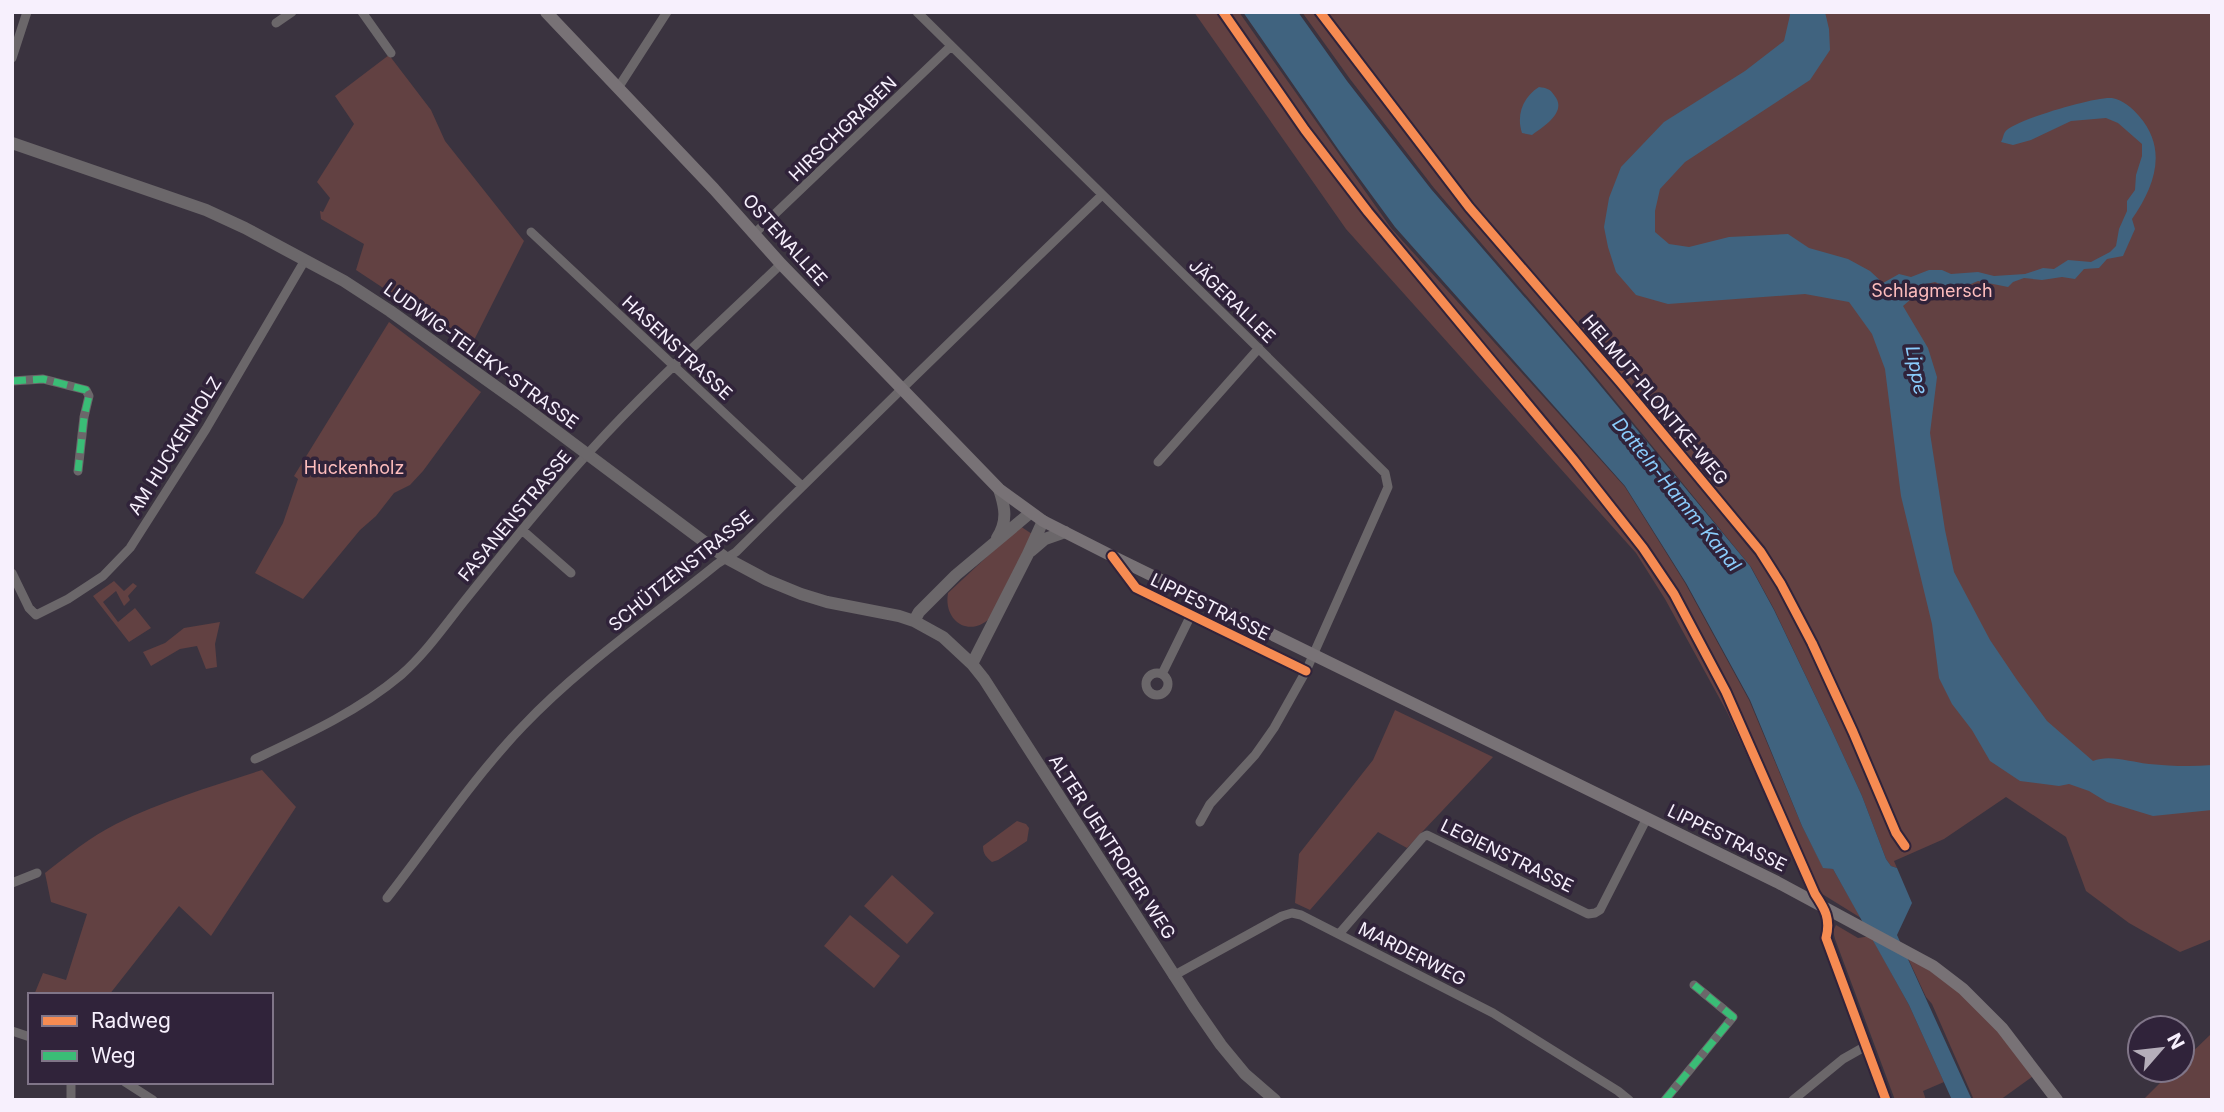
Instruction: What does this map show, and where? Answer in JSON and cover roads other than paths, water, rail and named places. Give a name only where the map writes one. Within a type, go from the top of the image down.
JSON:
[{"type":"main road","name":"OSTENALLEE","points":[[546,12],[901,389],[999,489],[1030,513]]},
{"type":"main road","name":"LIPPESTRASSE","points":[[1030,513],[1112,556],[1777,882],[1916,957],[1952,979],[1980,1005],[2017,1046],[2057,1100]]},
{"type":"street","points":[[12,58],[27,12]]},
{"type":"street","points":[[276,23],[292,12]]},
{"type":"street","points":[[362,12],[391,53]]},
{"type":"street","points":[[618,88],[667,12]]},
{"type":"street","name":"JÄGERALLEE","points":[[917,12],[1385,473],[1388,487],[1313,654]]},
{"type":"street","name":"HIRSCHGRABEN","points":[[755,233],[951,46]]},
{"type":"street","name":"LUDWIG-TELEKY-STRASSE","points":[[12,143],[206,210],[245,228],[344,281],[390,311],[726,558],[767,580],[802,594],[914,621]]},
{"type":"street","name":"SCHÜTZENSTRASSE","points":[[387,898],[483,771],[529,720],[565,686],[736,552],[1102,195]]},
{"type":"street","name":"HASENSTRASSE","points":[[531,232],[802,486]]},
{"type":"street","name":"AM HUCKENHOLZ","points":[[12,573],[29,608],[36,615],[84,589],[122,558],[206,429],[305,260]]},
{"type":"street","name":"FASANENSTRASSE","points":[[255,759],[331,723],[404,673],[433,642],[522,530],[587,454],[781,264]]},
{"type":"street","points":[[1158,462],[1259,348]]},
{"type":"street","points":[[12,381],[43,379],[86,390],[89,396],[82,427],[78,471]]},
{"type":"street","points":[[990,545],[999,536],[1005,517],[999,489]]},
{"type":"street","points":[[914,621],[919,612],[956,575],[1030,513]]},
{"type":"street","points":[[972,664],[1043,521]]},
{"type":"street","points":[[522,530],[571,573]]},
{"type":"street","points":[[1028,554],[1045,539],[1065,532]]},
{"type":"street","name":"LIPPESTRASSE","points":[[1112,556],[1136,588],[1306,671]]},
{"type":"street","points":[[1162,674],[1191,615]]},
{"type":"street","name":"ALTER UENTROPER WEG","points":[[914,621],[943,637],[972,664],[1173,976],[1221,1045],[1245,1074],[1275,1100]]},
{"type":"street","points":[[1200,822],[1210,804],[1232,783],[1267,737],[1306,671],[1313,654]]},
{"type":"street","name":"LEGIENSTRASSE","points":[[1339,934],[1427,835],[1588,914],[1595,913],[1600,909],[1647,818]]},
{"type":"street","points":[[12,883],[37,873]]},
{"type":"street","points":[[1825,909],[1829,924],[1826,938],[1886,1100]]},
{"type":"street","name":"MARDERWEG","points":[[1173,976],[1282,916],[1292,913],[1301,915],[1493,1013],[1629,1100]]},
{"type":"street","points":[[1665,1100],[1732,1017],[1694,985]]},
{"type":"street","points":[[1793,1100],[1843,1059],[1866,1046]]},
{"type":"street","points":[[128,1084],[153,1100]]},
{"type":"water","name":"Datteln-Hamm-Kanal","points":[[1243,12],[1298,12],[1347,81],[1431,189],[1580,361],[1750,566],[1832,731],[1862,796],[1886,859],[1891,866],[1897,868],[1912,903],[1897,935],[1972,1100],[1952,1100],[1909,1005],[1833,869],[1823,868],[1802,826],[1750,700],[1686,583],[1625,486],[1395,227]]},
{"type":"water","name":"Lippe","points":[[1789,12],[1825,12],[1830,50],[1810,80],[1685,162],[1660,189],[1655,211],[1655,232],[1669,244],[1689,247],[1729,237],[1788,234],[1809,248],[1848,259],[1870,271],[1883,283],[1899,274],[1911,277],[1929,270],[1942,270],[1951,274],[1978,272],[1994,276],[2025,274],[2043,268],[2054,269],[2068,260],[2091,262],[2116,246],[2119,229],[2127,211],[2127,201],[2135,190],[2142,144],[2118,123],[2106,118],[2071,121],[2031,140],[2013,145],[2001,142],[2005,133],[2023,121],[2103,98],[2112,98],[2130,107],[2148,129],[2156,154],[2155,168],[2147,194],[2132,219],[2135,229],[2123,256],[2107,259],[2099,268],[2084,269],[2075,279],[2024,278],[2008,287],[1978,281],[1966,286],[1947,287],[1935,282],[1922,285],[1918,293],[1903,306],[1928,348],[1937,377],[1930,433],[1954,572],[1990,640],[2047,721],[2093,761],[2113,758],[2149,764],[2212,765],[2212,810],[2153,816],[2107,802],[2089,791],[2069,784],[2059,786],[2020,781],[1990,761],[1972,730],[1952,704],[1939,678],[1932,624],[1901,496],[1885,369],[1872,334],[1849,302],[1805,294],[1668,304],[1636,295],[1616,272],[1604,227],[1609,198],[1621,167],[1664,122],[1745,71],[1784,41]]},
{"type":"water","points":[[1539,87],[1548,89],[1554,95],[1558,101],[1557,112],[1532,135],[1522,133],[1522,107]]},
{"type":"park label","name":"Schlagmersch","points":[[1932,291]]},
{"type":"park label","name":"Huckenholz","points":[[354,468]]}]
